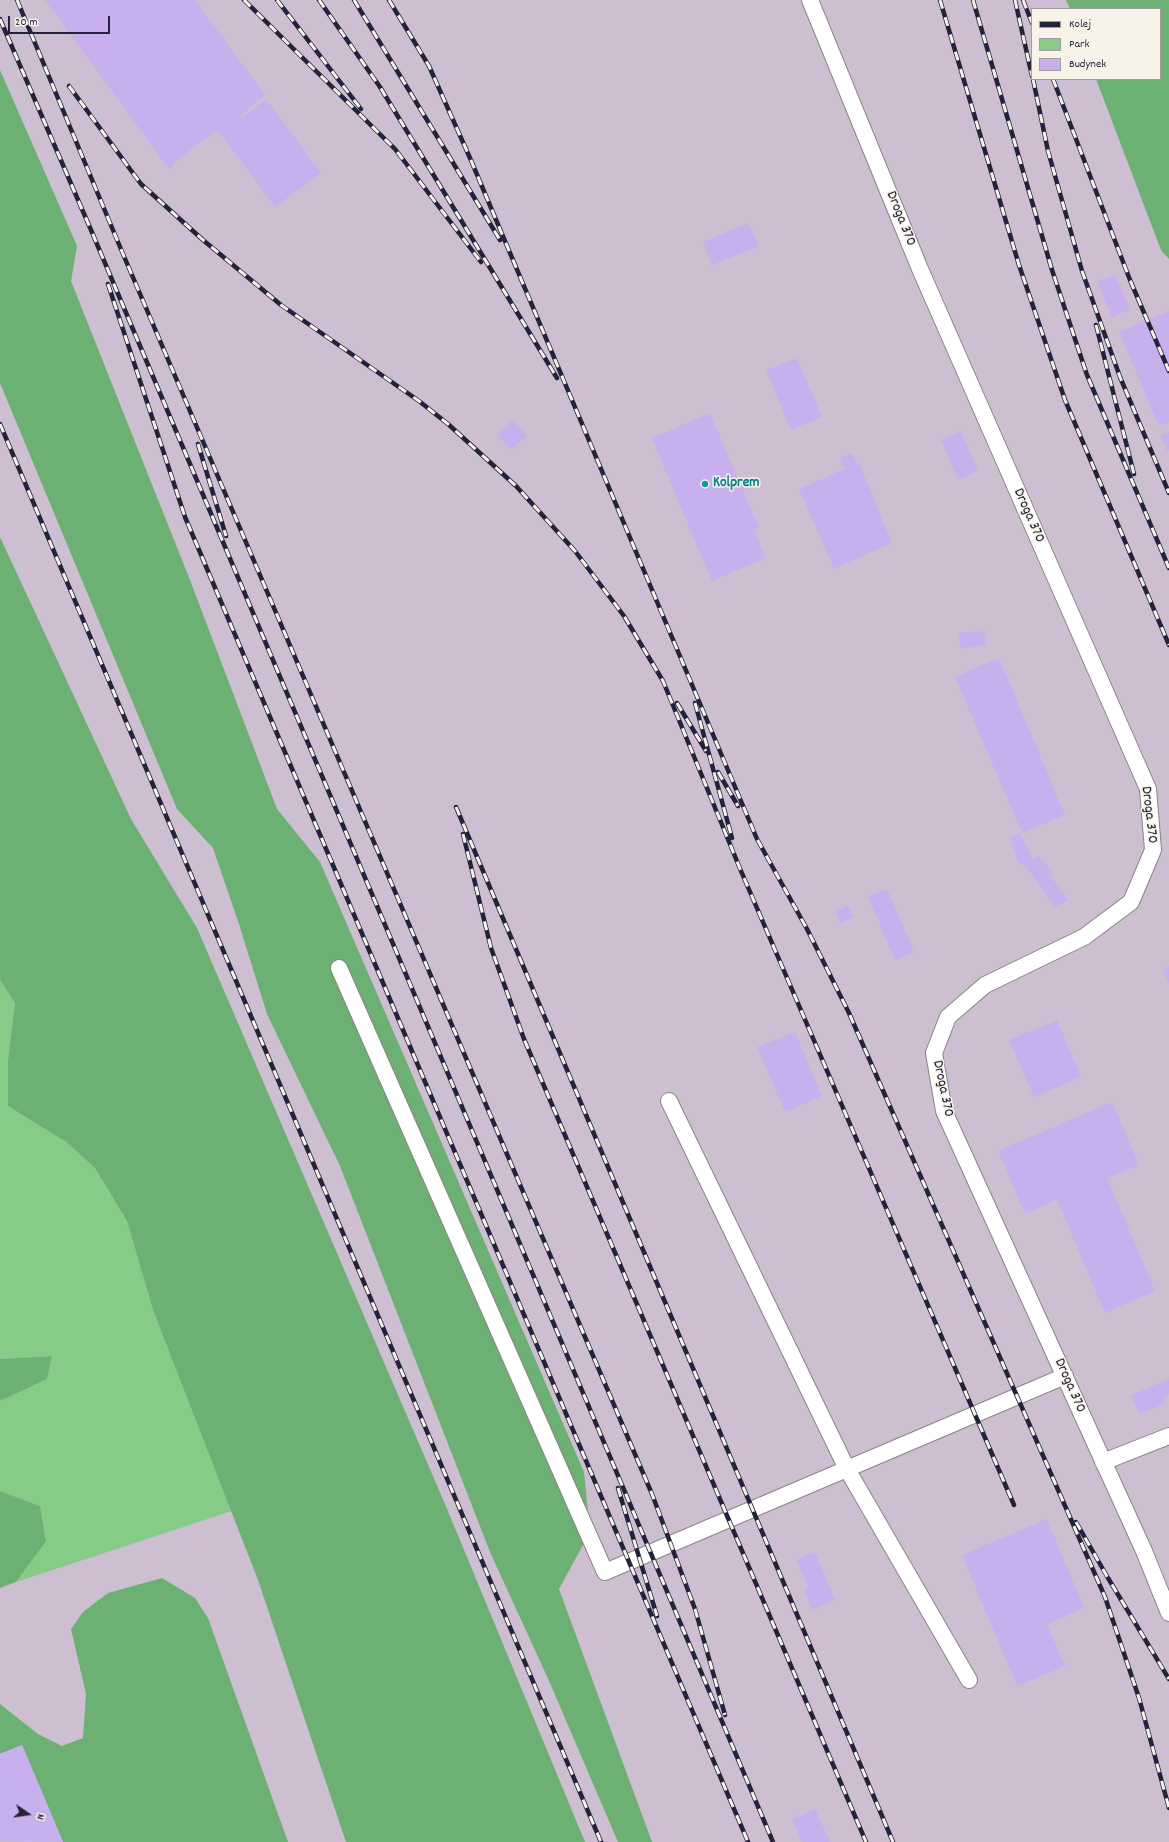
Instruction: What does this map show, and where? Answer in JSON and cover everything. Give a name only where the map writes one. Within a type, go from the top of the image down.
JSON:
[{"type":"lane","name":"Droga 370","points":[[810,0],[920,269],[1148,789],[1154,850],[1130,902],[1084,937],[985,986],[948,1017],[934,1053],[944,1111],[1144,1550],[1169,1613]]},
{"type":"lane","points":[[339,968],[605,1572],[1064,1376]]},
{"type":"lane","points":[[669,1101],[847,1469],[969,1680]]},
{"type":"lane","points":[[1103,1462],[1169,1436]]},
{"type":"shaded area","points":[[0,0],[1169,0],[1169,1842],[0,1842]]},
{"type":"green space","points":[[1066,0],[1169,0],[1169,259],[1161,250],[1096,80],[1161,80],[1161,8],[1070,8]]},
{"type":"green space","points":[[0,70],[77,246],[71,281],[190,580],[277,809],[320,862],[584,1472],[590,1532],[559,1589],[652,1842],[618,1842],[550,1683],[490,1552],[340,1166],[267,1014],[213,848],[177,809],[0,383]]},
{"type":"green space","points":[[0,537],[131,819],[197,928],[445,1504],[585,1842],[346,1842],[258,1580],[153,1310],[127,1221],[95,1168],[66,1142],[8,1106],[8,1060],[15,1003],[0,980]]},
{"type":"green space","points":[[0,980],[15,1003],[8,1060],[8,1106],[66,1142],[95,1168],[127,1221],[153,1310],[232,1511],[16,1582],[46,1540],[40,1506],[0,1491],[0,1401],[47,1379],[52,1356],[0,1359]]},
{"type":"green space","points":[[52,1356],[47,1379],[0,1401],[0,1359]]},
{"type":"green space","points":[[0,1491],[40,1506],[46,1541],[16,1582],[0,1588]]},
{"type":"green space","points":[[162,1578],[195,1598],[208,1618],[288,1842],[63,1842],[22,1745],[0,1754],[0,1704],[38,1734],[62,1746],[83,1738],[86,1694],[71,1629],[83,1612],[108,1593]]},
{"type":"building","points":[[45,0],[195,0],[265,95],[240,116],[242,118],[266,99],[321,173],[275,207],[218,130],[173,163],[174,165],[169,169]]},
{"type":"building","points":[[748,223],[759,246],[712,265],[703,242]]},
{"type":"building","points":[[1115,275],[1130,310],[1112,317],[1097,282]]},
{"type":"building","points":[[1169,311],[1169,422],[1159,426],[1119,332]]},
{"type":"building","points":[[797,358],[822,417],[791,430],[766,370]]},
{"type":"building","name":"Kolprem","points":[[710,413],[759,528],[754,530],[766,558],[712,581],[652,439],[650,439]]},
{"type":"building","points":[[513,420],[527,436],[511,449],[497,435]]},
{"type":"building","points":[[961,431],[978,471],[958,480],[941,440]]},
{"type":"building","points":[[1169,432],[1169,450],[1167,451],[1161,435]]},
{"type":"building","points":[[852,453],[857,464],[859,463],[892,543],[834,569],[799,489],[845,469],[840,458]]},
{"type":"building","points":[[984,631],[986,645],[960,649],[959,633]]},
{"type":"building","points":[[999,658],[1065,815],[1022,833],[955,677]]},
{"type":"building","points":[[1021,834],[1032,859],[1039,856],[1053,872],[1049,874],[1068,900],[1055,907],[1024,864],[1020,865],[1009,837]]},
{"type":"building","points":[[887,889],[914,952],[895,960],[868,896]]},
{"type":"building","points":[[848,905],[854,917],[841,924],[835,912]]},
{"type":"building","points":[[1169,966],[1169,984],[1163,969]]},
{"type":"building","points":[[1057,1020],[1081,1077],[1034,1097],[1009,1040]]},
{"type":"building","points":[[795,1032],[822,1096],[785,1112],[757,1047]]},
{"type":"building","points":[[1112,1102],[1139,1165],[1107,1178],[1155,1291],[1105,1313],[1057,1200],[1025,1214],[998,1151]]},
{"type":"building","points":[[1169,1379],[1169,1394],[1163,1397],[1166,1403],[1139,1414],[1131,1395]]},
{"type":"building","points":[[1047,1519],[1084,1608],[1047,1624],[1065,1666],[1017,1686],[962,1555]]},
{"type":"building","points":[[815,1552],[835,1600],[812,1610],[804,1589],[808,1587],[796,1560]]},
{"type":"building","points":[[22,1745],[63,1842],[0,1841],[0,1754]]},
{"type":"building","points":[[815,1809],[830,1842],[802,1842],[792,1819]]},
{"type":"railway","points":[[17,0],[123,254],[652,1494],[695,1609],[725,1715]]},
{"type":"railway","points":[[244,0],[395,149],[481,262]]},
{"type":"railway","points":[[277,0],[361,109]]},
{"type":"railway","points":[[319,0],[380,87],[557,378]]},
{"type":"railway","points":[[354,0],[500,240]]},
{"type":"railway","points":[[389,0],[429,66],[470,158],[757,839],[807,929],[849,1013],[1105,1597],[1139,1698],[1169,1808]]},
{"type":"railway","points":[[940,0],[1019,265],[1065,400],[1169,645]]},
{"type":"railway","points":[[973,0],[1052,270],[1087,375],[1169,568]]},
{"type":"railway","points":[[1015,0],[1031,72]]},
{"type":"railway","points":[[1023,0],[1031,20]]},
{"type":"railway","points":[[0,19],[91,230],[773,1842]]},
{"type":"railway","points":[[1033,80],[1048,151],[1082,271],[1120,377],[1169,493]]},
{"type":"railway","points":[[1053,80],[1130,280],[1169,371]]},
{"type":"railway","points":[[69,86],[141,184],[203,240],[281,305],[419,401],[448,424],[516,486],[575,551],[624,616],[663,681],[741,871],[1014,1505]]},
{"type":"railway","points":[[108,284],[185,517],[748,1842]]},
{"type":"railway","points":[[1096,325],[1134,474]]},
{"type":"railway","points":[[0,424],[601,1842]]},
{"type":"railway","points":[[198,444],[226,536]]},
{"type":"railway","points":[[677,703],[706,751]]},
{"type":"railway","points":[[695,703],[732,838]]},
{"type":"railway","points":[[718,772],[738,806]]},
{"type":"railway","points":[[456,807],[893,1842]]},
{"type":"railway","points":[[463,834],[491,948],[524,1039],[866,1842]]},
{"type":"railway","points":[[618,1488],[657,1616]]},
{"type":"railway","points":[[1076,1522],[1169,1679]]},
{"type":"place","name":"Kolprem","points":[[705,484]]}]
